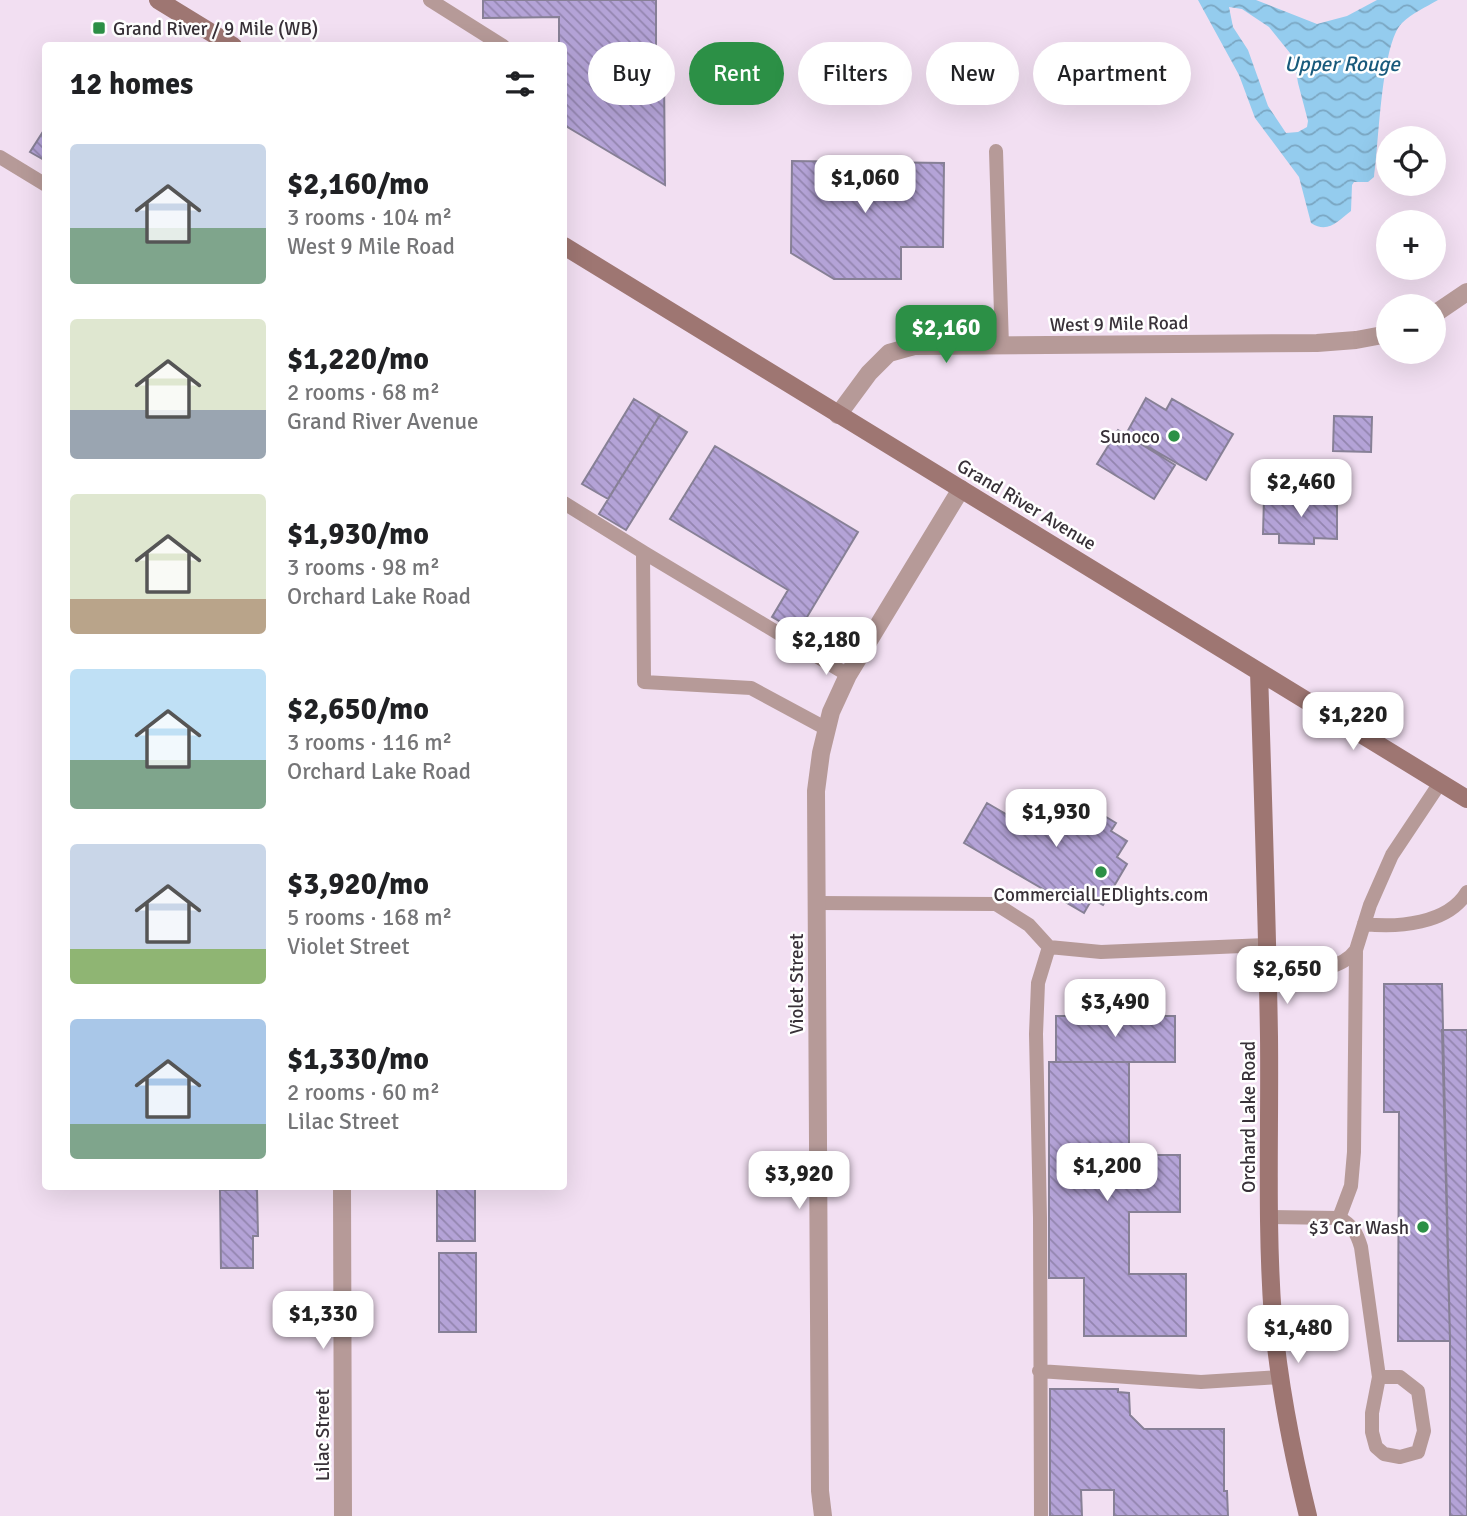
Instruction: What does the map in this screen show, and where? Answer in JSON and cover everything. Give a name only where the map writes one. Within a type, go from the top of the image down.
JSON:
[{"type":"main road","points":[[158,0],[226,42]]},
{"type":"main road","name":"Grand River Avenue","points":[[567,248],[1467,799]]},
{"type":"main road","name":"Orchard Lake Road","points":[[1259,672],[1273,1320],[1295,1463],[1308,1516]]},
{"type":"street","points":[[1446,306],[1467,292]]},
{"type":"street","name":"West 9 Mile Road","points":[[838,415],[869,373],[889,353],[914,346],[1317,343],[1376,336]]},
{"type":"street","name":"Violet Street","points":[[823,1516],[820,1491],[816,791],[831,712],[848,675],[961,489]]},
{"type":"street","name":"Lilac Street","points":[[342,1190],[343,1516]]},
{"type":"lane","points":[[430,0],[497,42]]},
{"type":"lane","points":[[996,151],[1002,346]]},
{"type":"lane","points":[[0,158],[42,183]]},
{"type":"lane","points":[[567,505],[848,675]]},
{"type":"lane","points":[[643,552],[643,682],[751,688],[827,729]]},
{"type":"lane","points":[[1339,1218],[1351,1186],[1354,1152],[1356,950],[1392,855],[1440,783]]},
{"type":"lane","points":[[1364,924],[1414,923],[1444,914],[1464,898],[1467,892]]},
{"type":"lane","points":[[817,904],[996,904],[1029,925],[1049,947],[1101,952],[1266,946]]},
{"type":"lane","points":[[1041,1516],[1036,1034],[1038,983],[1049,947]]},
{"type":"lane","points":[[1267,976],[1336,966],[1344,963],[1356,950]]},
{"type":"lane","points":[[1269,1217],[1339,1218],[1357,1233],[1362,1247],[1379,1377],[1371,1432],[1376,1447],[1384,1454],[1400,1457],[1418,1452],[1424,1431],[1418,1391],[1400,1377],[1379,1377]]},
{"type":"lane","points":[[1039,1371],[1201,1382],[1280,1377]]},
{"type":"water","name":"Upper Rouge","points":[[1198,0],[1256,0],[1317,24],[1347,16],[1377,0],[1438,0],[1406,19],[1395,34],[1385,72],[1379,126],[1376,126],[1374,177],[1368,182],[1354,182],[1351,211],[1337,222],[1328,227],[1311,223],[1299,177],[1255,118],[1239,75]],"holes":[[[1229,7],[1242,9],[1269,27],[1294,58],[1308,121],[1307,127],[1298,132],[1286,133],[1268,106],[1248,50],[1233,27]]]},
{"type":"building","points":[[483,0],[656,0],[656,42],[588,42],[588,105],[664,105],[665,185],[567,127],[567,42],[559,42],[559,17],[483,18]]},
{"type":"building","points":[[42,133],[42,159],[30,152]]},
{"type":"building","points":[[792,161],[944,163],[943,247],[901,247],[901,279],[834,279],[791,253]]},
{"type":"building","points":[[1146,398],[1166,410],[1172,399],[1233,434],[1206,480],[1126,434]]},
{"type":"building","points":[[634,399],[660,415],[608,499],[582,484]]},
{"type":"building","points":[[660,415],[687,432],[626,530],[599,514]]},
{"type":"building","points":[[1334,416],[1372,417],[1371,452],[1333,451]]},
{"type":"building","points":[[1118,430],[1175,465],[1154,499],[1097,464]]},
{"type":"building","points":[[715,446],[858,532],[798,632],[772,617],[788,590],[670,519]]},
{"type":"building","points":[[1264,498],[1337,499],[1337,539],[1314,538],[1314,544],[1279,543],[1279,534],[1263,534]]},
{"type":"building","points":[[1048,794],[1063,803],[1068,794],[1116,823],[1111,831],[1127,841],[1117,857],[1127,864],[1103,905],[1092,899],[1084,913],[964,843],[987,803],[1028,827]]},
{"type":"building","name":"$3 Car Wash","points":[[1384,984],[1442,984],[1450,1341],[1398,1341],[1399,1112],[1384,1112]]},
{"type":"building","points":[[1056,1016],[1175,1016],[1175,1062],[1056,1062]]},
{"type":"building","points":[[1442,1030],[1467,1030],[1467,1516],[1450,1516],[1450,1341]]},
{"type":"building","points":[[1049,1062],[1129,1062],[1129,1155],[1180,1155],[1180,1212],[1129,1212],[1129,1274],[1186,1274],[1186,1336],[1084,1336],[1084,1278],[1049,1278]]},
{"type":"building","points":[[220,1190],[257,1190],[258,1236],[253,1236],[253,1268],[221,1268]]},
{"type":"building","points":[[437,1190],[475,1190],[475,1241],[437,1241]]},
{"type":"building","points":[[439,1253],[476,1253],[476,1332],[439,1332]]},
{"type":"building","points":[[1050,1389],[1118,1389],[1118,1392],[1129,1393],[1130,1415],[1144,1429],[1224,1429],[1224,1491],[1227,1491],[1228,1516],[1114,1516],[1114,1490],[1081,1490],[1082,1516],[1050,1516]]},
{"type":"place","name":"Grand River / 9 Mile (WB)","points":[[99,28]]},
{"type":"place","name":"Sunoco","points":[[1174,436]]},
{"type":"place","name":"CommercialLEDlights.com","points":[[1101,872]]},
{"type":"place","name":"$3 Car Wash","points":[[1423,1227]]}]
